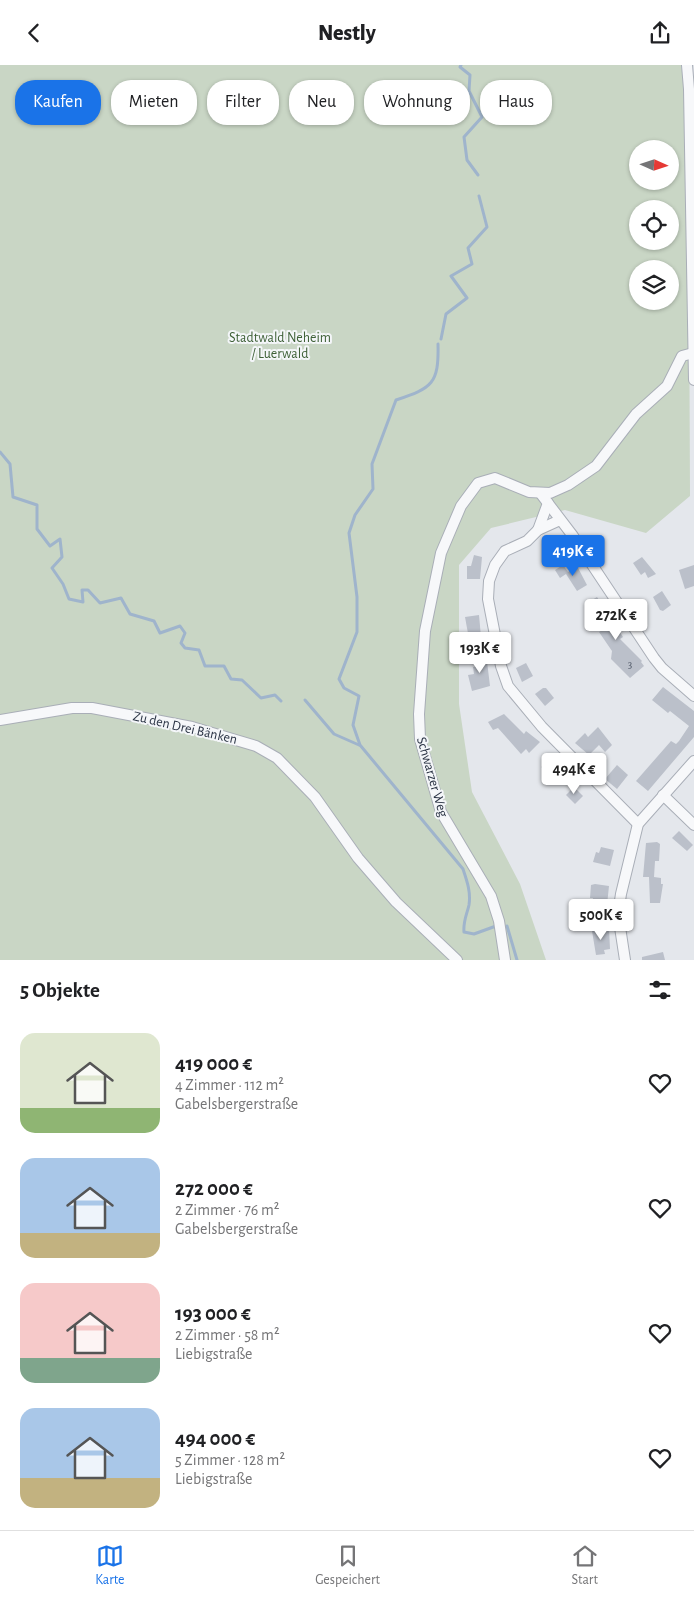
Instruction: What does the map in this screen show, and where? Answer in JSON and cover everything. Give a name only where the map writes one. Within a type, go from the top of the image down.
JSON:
[{"type":"street","points":[[687,65],[694,380]]},
{"type":"street","points":[[541,494],[550,493],[568,485],[596,466],[636,414],[667,386],[682,356],[693,346]]},
{"type":"street","name":"Schwarzer Weg","points":[[505,960],[500,921],[491,896],[446,822],[429,776],[419,731],[422,660],[430,601],[441,553],[451,527],[472,488],[478,483],[491,478],[541,494]]},
{"type":"street","points":[[541,494],[658,663],[694,696]]},
{"type":"street","points":[[538,530],[548,503]]},
{"type":"street","points":[[560,519],[538,530],[527,541],[504,551],[495,565],[489,581],[488,599],[504,677],[508,686],[542,727],[638,824]]},
{"type":"street","name":"Zu den Drei Bänken","points":[[0,720],[72,708],[92,708],[192,727],[256,746],[277,758],[315,797],[358,858],[396,902],[457,960]]},
{"type":"street","points":[[625,960],[618,914],[638,824],[694,761]]},
{"type":"street","points":[[663,795],[694,825]]},
{"type":"green space","name":"Stadtwald Neheim / Luerwald","points":[[0,65],[681,65],[685,90],[689,275],[690,496],[646,533],[565,510],[491,528],[459,565],[459,704],[472,792],[520,884],[546,960],[0,960]]},
{"type":"building","points":[[474,555],[482,557],[480,579],[467,579],[467,566],[471,566]]},
{"type":"building","points":[[642,557],[656,574],[648,578],[645,572],[641,575],[633,563]]},
{"type":"building","points":[[563,565],[568,572],[577,566],[587,585],[577,591],[566,574],[560,578],[555,570]]},
{"type":"building","points":[[694,565],[694,586],[685,589],[679,570]]},
{"type":"building","points":[[662,591],[671,605],[663,611],[660,610],[653,597]]},
{"type":"building","points":[[597,597],[623,637],[620,639],[642,661],[644,666],[630,678],[611,659],[612,651],[599,632],[604,629],[587,603]]},
{"type":"building","points":[[479,615],[481,637],[469,639],[465,617]]},
{"type":"building","points":[[486,653],[490,686],[472,691],[468,675],[474,674],[473,667],[479,666],[477,656]]},
{"type":"building","points":[[526,663],[533,676],[522,682],[516,668]]},
{"type":"building","points":[[663,687],[694,711],[694,737],[648,791],[636,781],[671,741],[676,744],[679,741],[689,726],[652,700]]},
{"type":"building","points":[[546,688],[554,698],[545,706],[535,694]]},
{"type":"building","points":[[504,714],[524,734],[526,731],[540,742],[529,753],[526,749],[521,754],[498,728],[493,730],[488,722]]},
{"type":"building","points":[[598,727],[612,745],[605,752],[599,745],[589,755],[575,743],[585,733],[588,737]]},
{"type":"building","points":[[550,759],[560,770],[551,778],[541,767]]},
{"type":"building","points":[[617,765],[628,775],[617,789],[605,779]]},
{"type":"building","points":[[574,787],[583,796],[575,804],[566,795]]},
{"type":"building","points":[[679,831],[693,845],[687,851],[672,838]]},
{"type":"building","points":[[657,842],[660,844],[659,861],[655,861],[654,877],[661,878],[661,884],[663,884],[660,903],[650,903],[649,877],[643,877],[646,843]]},
{"type":"building","points":[[601,847],[614,850],[610,866],[593,862],[596,852],[599,853]]},
{"type":"building","points":[[591,885],[609,886],[607,905],[592,903],[593,898],[590,898]]},
{"type":"building","points":[[609,928],[610,949],[604,950],[605,954],[596,955],[592,931]]},
{"type":"building","points":[[663,952],[665,960],[642,960],[642,957]]},
{"type":"waterway","points":[[461,65],[460,67],[470,75],[469,91],[482,117],[464,137],[467,160],[478,175]]},
{"type":"waterway","points":[[441,339],[446,314],[467,298],[451,276],[472,264],[468,248],[487,227],[479,196]]},
{"type":"waterway","points":[[438,344],[437,368],[431,383],[418,392],[396,400],[372,464],[373,489],[355,515],[349,533],[357,597],[357,632],[339,679],[344,688],[359,696],[353,725],[360,745],[463,869],[469,896],[464,932],[474,934],[496,926]]},
{"type":"waterway","points":[[0,452],[10,464],[13,497],[37,505],[37,529],[50,546],[60,539],[62,557],[52,568],[63,584],[69,599],[83,602],[82,590],[88,590],[100,603],[121,598],[130,614],[154,621],[160,633],[180,626],[185,633],[181,643],[185,648],[199,650],[205,666],[224,666],[231,679],[242,680],[261,698],[275,695],[281,701]]},
{"type":"waterway","points":[[305,700],[334,734],[359,745]]},
{"type":"waterway","points":[[507,926],[517,960]]}]
